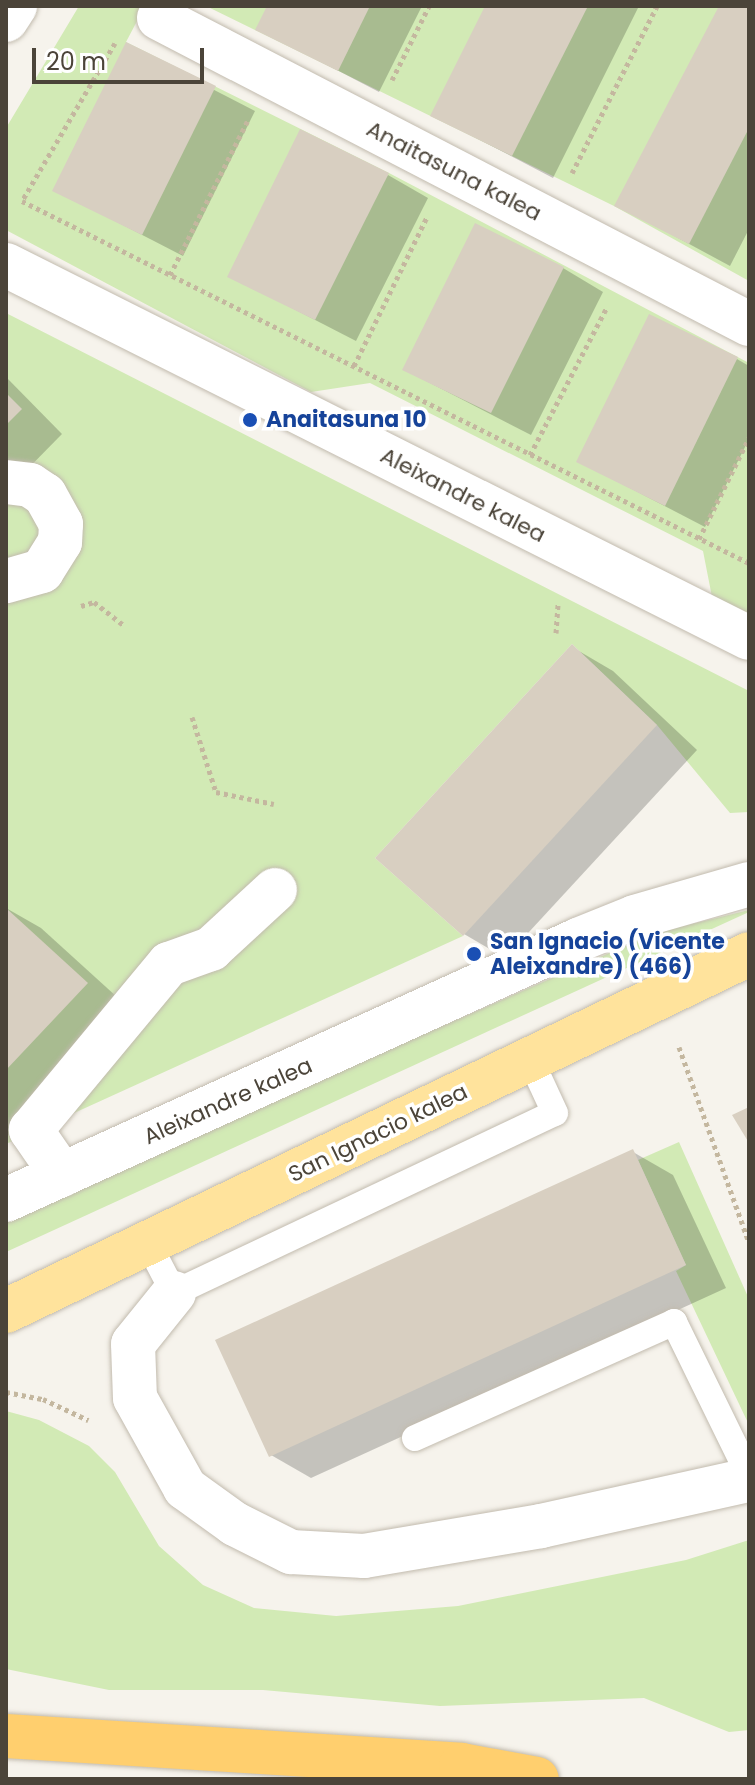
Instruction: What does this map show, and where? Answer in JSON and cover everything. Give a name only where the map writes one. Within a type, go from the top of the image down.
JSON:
[{"type":"highway","points":[[6,1736],[461,1765],[537,1779]]},
{"type":"main road","name":"San Ignacio kalea","points":[[6,1311],[149,1245],[749,954]]},
{"type":"street","points":[[6,20],[15,6]]},
{"type":"street","name":"Anaitasuna kalea","points":[[140,25],[271,77],[749,324]]},
{"type":"street","name":"Aleixandre kalea","points":[[6,265],[749,638]]},
{"type":"street","points":[[6,482],[30,485],[45,495],[55,509],[61,533],[54,558],[42,571],[6,581]]},
{"type":"street","name":"Aleixandre kalea","points":[[6,1200],[578,940],[749,884]]},
{"type":"street","points":[[62,1175],[31,1130],[169,964],[211,949],[275,890]]},
{"type":"street","points":[[174,1293],[133,1344],[135,1398],[185,1488],[235,1524],[291,1552],[364,1556],[541,1526],[749,1478]]},
{"type":"lane","points":[[149,1245],[174,1293],[555,1113],[530,1059]]},
{"type":"lane","points":[[415,1438],[674,1322],[749,1478]]},
{"type":"path","points":[[368,127],[429,6]]},
{"type":"path","points":[[548,220],[657,6]]},
{"type":"path","points":[[140,25],[22,201],[749,563]]},
{"type":"path","points":[[170,275],[271,77]]},
{"type":"path","points":[[354,366],[450,169]]},
{"type":"path","points":[[530,455],[630,262]]},
{"type":"path","points":[[699,539],[749,438]]},
{"type":"path","points":[[192,717],[216,792],[274,804]]},
{"type":"path","points":[[674,1033],[749,1242]]},
{"type":"path","points":[[6,1392],[43,1399],[98,1428]]},
{"type":"green space","points":[[79,6],[145,6],[126,42],[389,173],[749,363],[749,616],[712,597],[703,551],[370,383],[311,392],[6,230],[6,128]]},
{"type":"green space","points":[[206,6],[749,6],[749,281],[614,206]]},
{"type":"green space","points":[[6,313],[749,691],[749,812],[730,813],[657,725],[572,644],[375,858],[463,936],[6,1144]]},
{"type":"green space","points":[[749,910],[6,1252],[6,1217],[655,933]]},
{"type":"green space","points":[[679,1142],[749,1299],[749,1425],[676,1271],[686,1265],[638,1160]]},
{"type":"green space","points":[[6,1411],[39,1420],[89,1446],[115,1472],[159,1546],[203,1585],[254,1608],[336,1616],[458,1606],[686,1560],[749,1540],[749,1730],[729,1732],[644,1698],[440,1706],[263,1690],[109,1690],[6,1669]]},
{"type":"building","points":[[267,6],[370,6],[338,71],[255,30]]},
{"type":"building","points":[[485,6],[588,6],[512,156],[430,116]]},
{"type":"building","points":[[719,6],[749,6],[749,128],[689,244],[614,206]]},
{"type":"building","points":[[126,42],[216,86],[142,235],[52,191]]},
{"type":"building","points":[[300,129],[389,173],[315,320],[227,277]]},
{"type":"building","points":[[475,223],[564,267],[491,413],[402,370]]},
{"type":"building","points":[[649,314],[738,357],[665,506],[576,462]]},
{"type":"building","points":[[6,393],[22,409],[6,425]]},
{"type":"building","points":[[572,644],[657,725],[463,936],[375,858]]},
{"type":"building","points":[[6,908],[88,983],[6,1070]]},
{"type":"building","points":[[749,1107],[749,1143],[732,1115]]},
{"type":"building","points":[[633,1149],[686,1265],[269,1457],[215,1340]]},
{"type":"place","name":"Anaitasuna 10","points":[[250,420]]},
{"type":"place","name":"San Ignacio (Vicente Aleixandre) (466)","points":[[474,954]]}]
